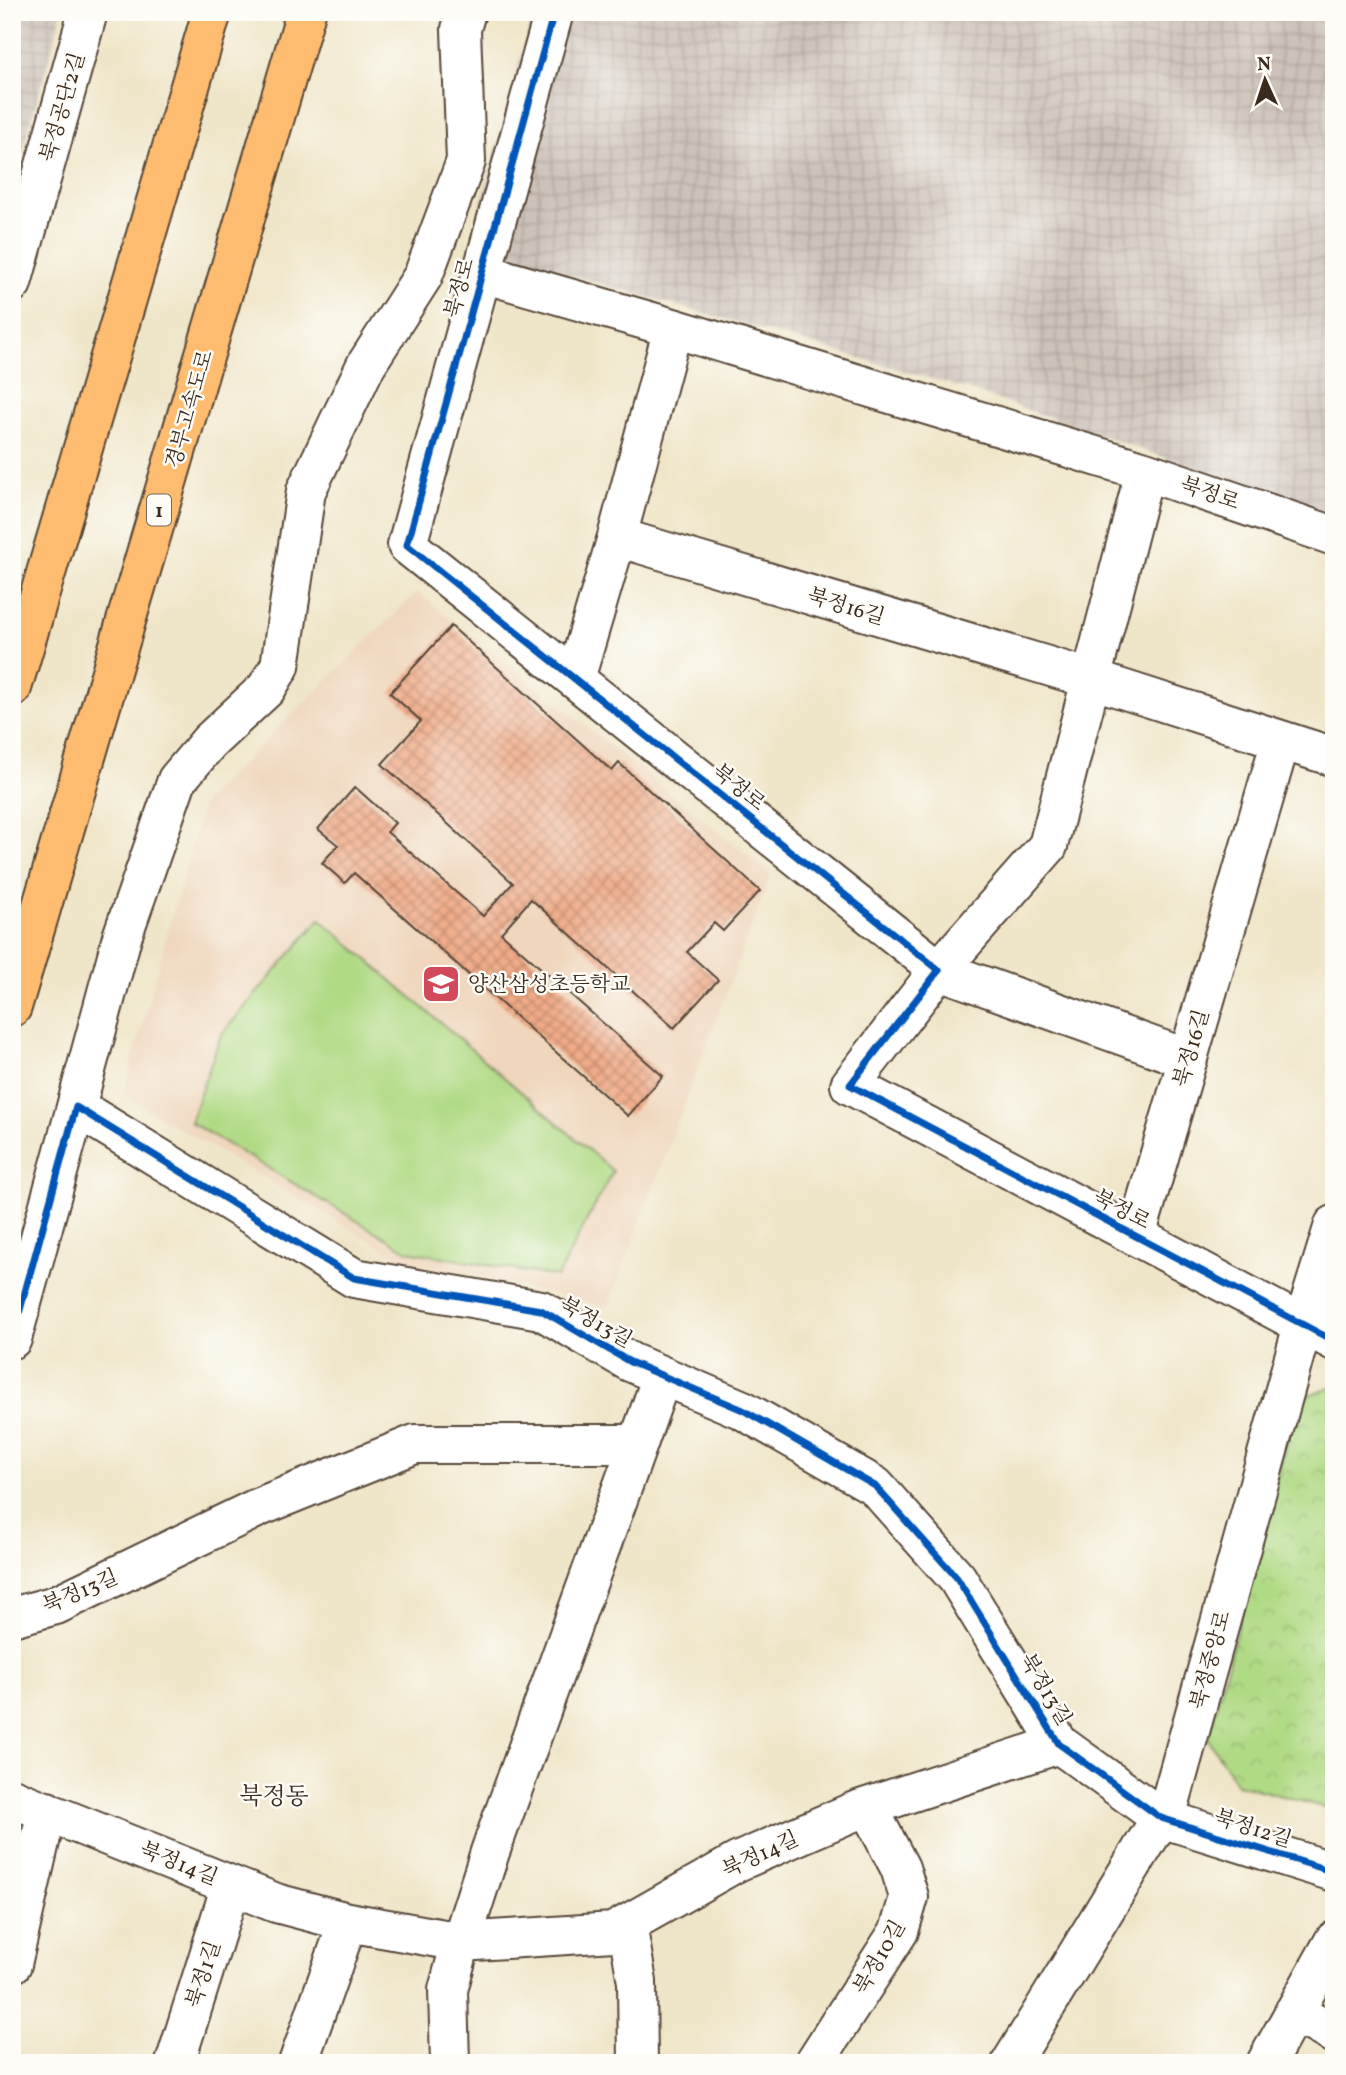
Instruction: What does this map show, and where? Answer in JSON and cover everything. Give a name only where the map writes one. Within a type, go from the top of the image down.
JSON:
[{"type":"highway","points":[[12,688],[212,12]]},
{"type":"highway","name":"경부고속도로","points":[[12,1007],[306,12]]},
{"type":"street","name":"북정공단2길","points":[[12,283],[88,12]]},
{"type":"street","points":[[12,1339],[122,937],[177,780],[209,742],[265,689],[280,666],[306,491],[366,365],[423,276],[466,161],[461,29],[466,12]]},
{"type":"street","name":"북정로","points":[[554,12],[407,545],[939,970],[850,1085],[1318,1333]]},
{"type":"street","name":"북정로","points":[[482,273],[1145,471],[1334,536]]},
{"type":"street","points":[[575,679],[617,537],[673,328]]},
{"type":"street","points":[[1145,471],[1048,846],[939,970],[1188,1059]]},
{"type":"street","name":"북정16길","points":[[617,537],[1091,679],[1334,757]]},
{"type":"street","name":"북정16길","points":[[1136,1236],[1281,740]]},
{"type":"street","name":"북정13길","points":[[76,1107],[354,1278],[541,1310],[630,1362],[743,1410],[875,1486],[957,1578],[1059,1744],[1161,1818]]},
{"type":"street","name":"북정중앙로","points":[[1011,2063],[1170,1803],[1318,1333],[1334,1225]]},
{"type":"street","points":[[450,2063],[448,1990],[461,1941],[662,1376]]},
{"type":"street","name":"북정13길","points":[[12,1617],[56,1605],[259,1507],[415,1444],[638,1444]]},
{"type":"street","name":"북정14길","points":[[30,1804],[276,1903],[348,1922],[461,1941],[613,1932],[737,1862],[868,1807],[1059,1744]]},
{"type":"street","points":[[12,1964],[30,1804]]},
{"type":"street","name":"북정10길","points":[[814,2063],[899,1931],[909,1897],[900,1868],[868,1807]]},
{"type":"street","name":"북정12길","points":[[1161,1818],[1334,1872]]},
{"type":"street","name":"북정1길","points":[[175,2063],[231,1885]]},
{"type":"street","points":[[298,2063],[348,1922]]},
{"type":"street","points":[[626,1924],[637,1982],[638,2063]]},
{"type":"street","points":[[1266,2063],[1334,1941]]},
{"type":"street","points":[[1294,2012],[1334,2034]]},
{"type":"shaded area","points":[[12,12],[62,12],[12,189]]},
{"type":"shaded area","points":[[533,12],[1334,12],[1334,516],[967,389],[470,246]]},
{"type":"shaded area","name":"양산삼성초등학교","points":[[417,592],[771,874],[608,1307],[404,1260],[123,1095],[204,801]]},
{"type":"green space","points":[[320,919],[613,1171],[557,1277],[408,1251],[190,1122],[221,1035]]},
{"type":"green space","points":[[1334,1387],[1334,1810],[1237,1784],[1208,1739],[1298,1398]]},
{"type":"building","points":[[451,626],[612,771],[619,763],[760,891],[723,931],[714,923],[687,952],[718,980],[674,1028],[531,899],[501,933],[663,1076],[628,1116],[354,873],[345,883],[322,863],[338,845],[318,829],[355,787],[395,823],[387,832],[483,916],[513,883],[382,764],[421,721],[390,693]]},
{"type":"cycle path","points":[[554,12],[407,545],[939,970],[850,1085],[1334,1341]]},
{"type":"cycle path","points":[[12,1339],[76,1107],[354,1278],[541,1310],[630,1362],[743,1410],[875,1486],[957,1578],[1059,1744],[1161,1818],[1334,1872]]},
{"type":"place","name":"양산삼성초등학교","points":[[441,984]]},
{"type":"district","name":"북정동","points":[[274,1796]]}]
